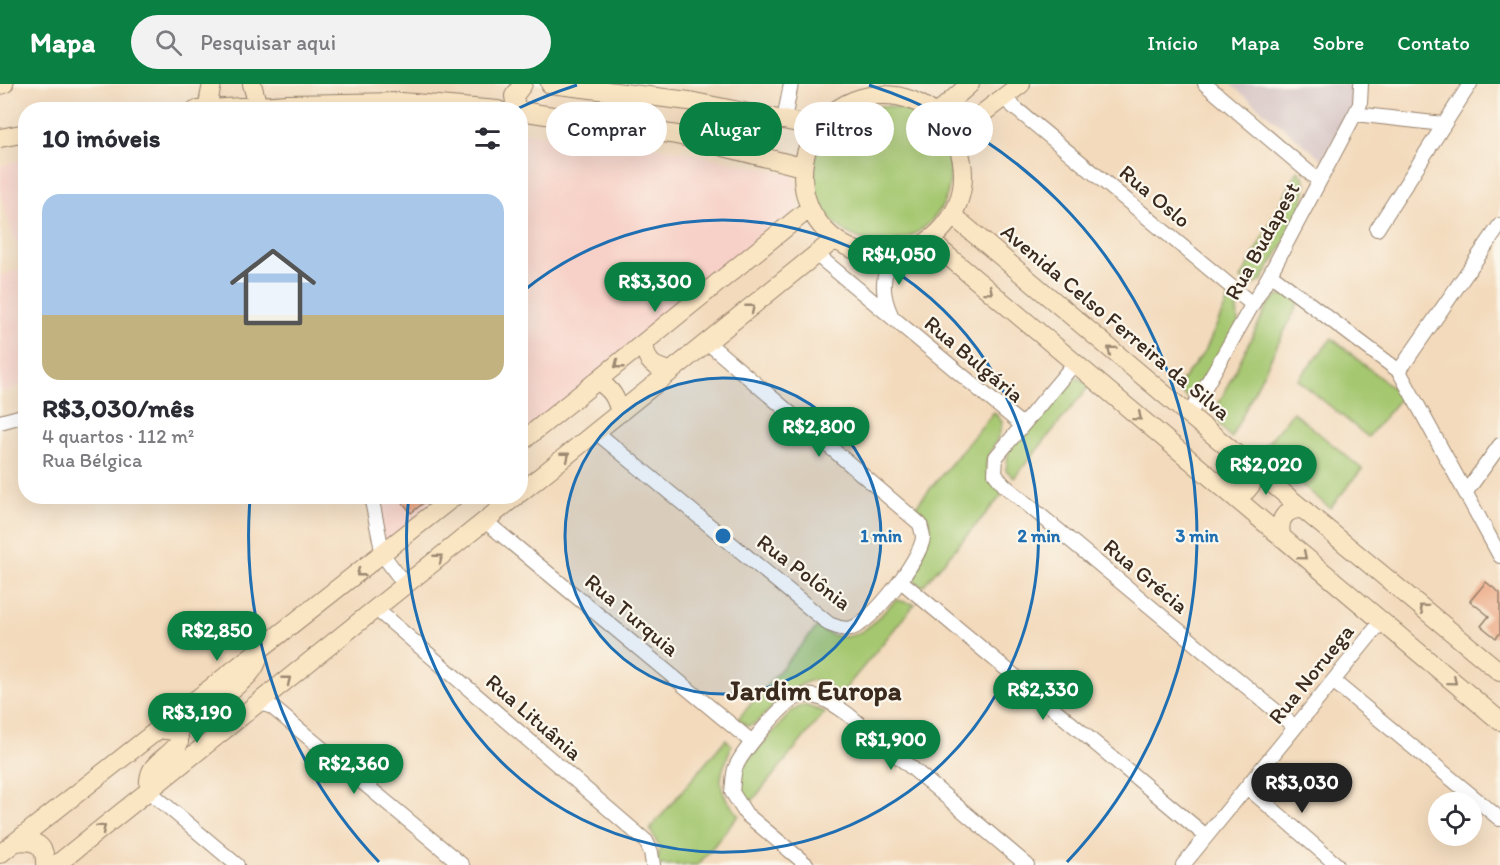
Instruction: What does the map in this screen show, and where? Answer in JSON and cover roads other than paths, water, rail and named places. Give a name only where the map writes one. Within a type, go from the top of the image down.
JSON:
[{"type":"main road","points":[[0,85],[4,84]]},
{"type":"main road","points":[[208,102],[212,84]]},
{"type":"main road","points":[[252,84],[257,102]]},
{"type":"main road","points":[[515,102],[514,96],[523,84]]},
{"type":"main road","points":[[550,84],[689,101],[794,122]]},
{"type":"main road","points":[[950,102],[970,84]]},
{"type":"main road","points":[[993,106],[1021,84]]},
{"type":"main road","points":[[852,102],[861,98],[887,94],[916,102]]},
{"type":"main road","points":[[528,112],[677,135],[802,167]]},
{"type":"main road","points":[[0,138],[18,135]]},
{"type":"main road","points":[[805,156],[802,167],[804,190],[810,208],[821,225],[835,239],[853,249],[873,254],[894,254],[912,249],[929,240],[952,215],[960,196],[962,176],[960,156]]},
{"type":"main road","points":[[528,437],[644,345],[810,208]]},
{"type":"main road","name":"Avenida Celso Ferreira da Silva","points":[[952,215],[1189,415],[1500,672]]},
{"type":"main road","points":[[528,487],[835,239]]},
{"type":"main road","points":[[929,240],[1500,721]]},
{"type":"main road","points":[[644,345],[647,358],[655,367],[670,370]]},
{"type":"main road","points":[[598,381],[609,388],[615,396],[620,413]]},
{"type":"main road","points":[[1230,493],[1245,492],[1254,482],[1255,473],[1251,466]]},
{"type":"main road","points":[[0,854],[445,504]]},
{"type":"main road","points":[[56,865],[506,504]]},
{"type":"main road","points":[[1282,538],[1280,524],[1283,516],[1295,509],[1304,509]]},
{"type":"main road","points":[[238,719],[222,712],[220,702],[253,670],[259,652]]},
{"type":"main road","points":[[149,791],[148,774],[179,743],[174,731],[159,729]]},
{"type":"main road","points":[[16,842],[26,840],[37,844],[45,855],[45,865]]},
{"type":"street","points":[[784,120],[791,84]]},
{"type":"street","points":[[1205,84],[1319,182]]},
{"type":"street","name":"Rua Budapest","points":[[1189,415],[1270,274],[1355,114],[1360,104],[1361,84]]},
{"type":"street","points":[[1377,229],[1470,84]]},
{"type":"street","name":"Rua Oslo","points":[[1003,98],[1252,304]]},
{"type":"street","points":[[1355,114],[1443,124]]},
{"type":"street","points":[[1399,370],[1500,225]]},
{"type":"street","points":[[891,317],[885,302],[883,281],[886,267],[894,254]]},
{"type":"street","name":"Rua Bulgária","points":[[817,255],[1022,425]]},
{"type":"street","points":[[1270,274],[1399,370],[1500,556]]},
{"type":"street","points":[[708,343],[920,524],[923,536],[921,545],[901,581],[1206,836]]},
{"type":"street","name":"Rua Grécia","points":[[1074,364],[996,457],[995,474],[1004,486],[1295,727]]},
{"type":"street","points":[[0,422],[18,417]]},
{"type":"street","name":"Rua Polônia","points":[[596,432],[829,624],[840,629],[853,628],[865,619],[901,581]]},
{"type":"street","points":[[1466,492],[1500,445]]},
{"type":"street","points":[[373,504],[383,555],[405,585]]},
{"type":"street","name":"Rua Turquia","points":[[485,521],[752,742]]},
{"type":"street","name":"Rua Lituânia","points":[[376,609],[640,836],[651,852],[653,865]]},
{"type":"street","name":"Rua Noruega","points":[[1183,865],[1382,622]]},
{"type":"street","points":[[1333,681],[1500,819]]},
{"type":"street","points":[[807,865],[746,814],[732,792],[735,770],[752,742],[790,701],[800,696],[828,700],[849,715],[1027,865]]},
{"type":"street","points":[[260,702],[272,707],[462,865]]},
{"type":"street","points":[[1246,787],[1337,865]]},
{"type":"street","points":[[149,791],[237,865]]},
{"type":"district","name":"Jardim Europa","points":[[814,690]]}]
